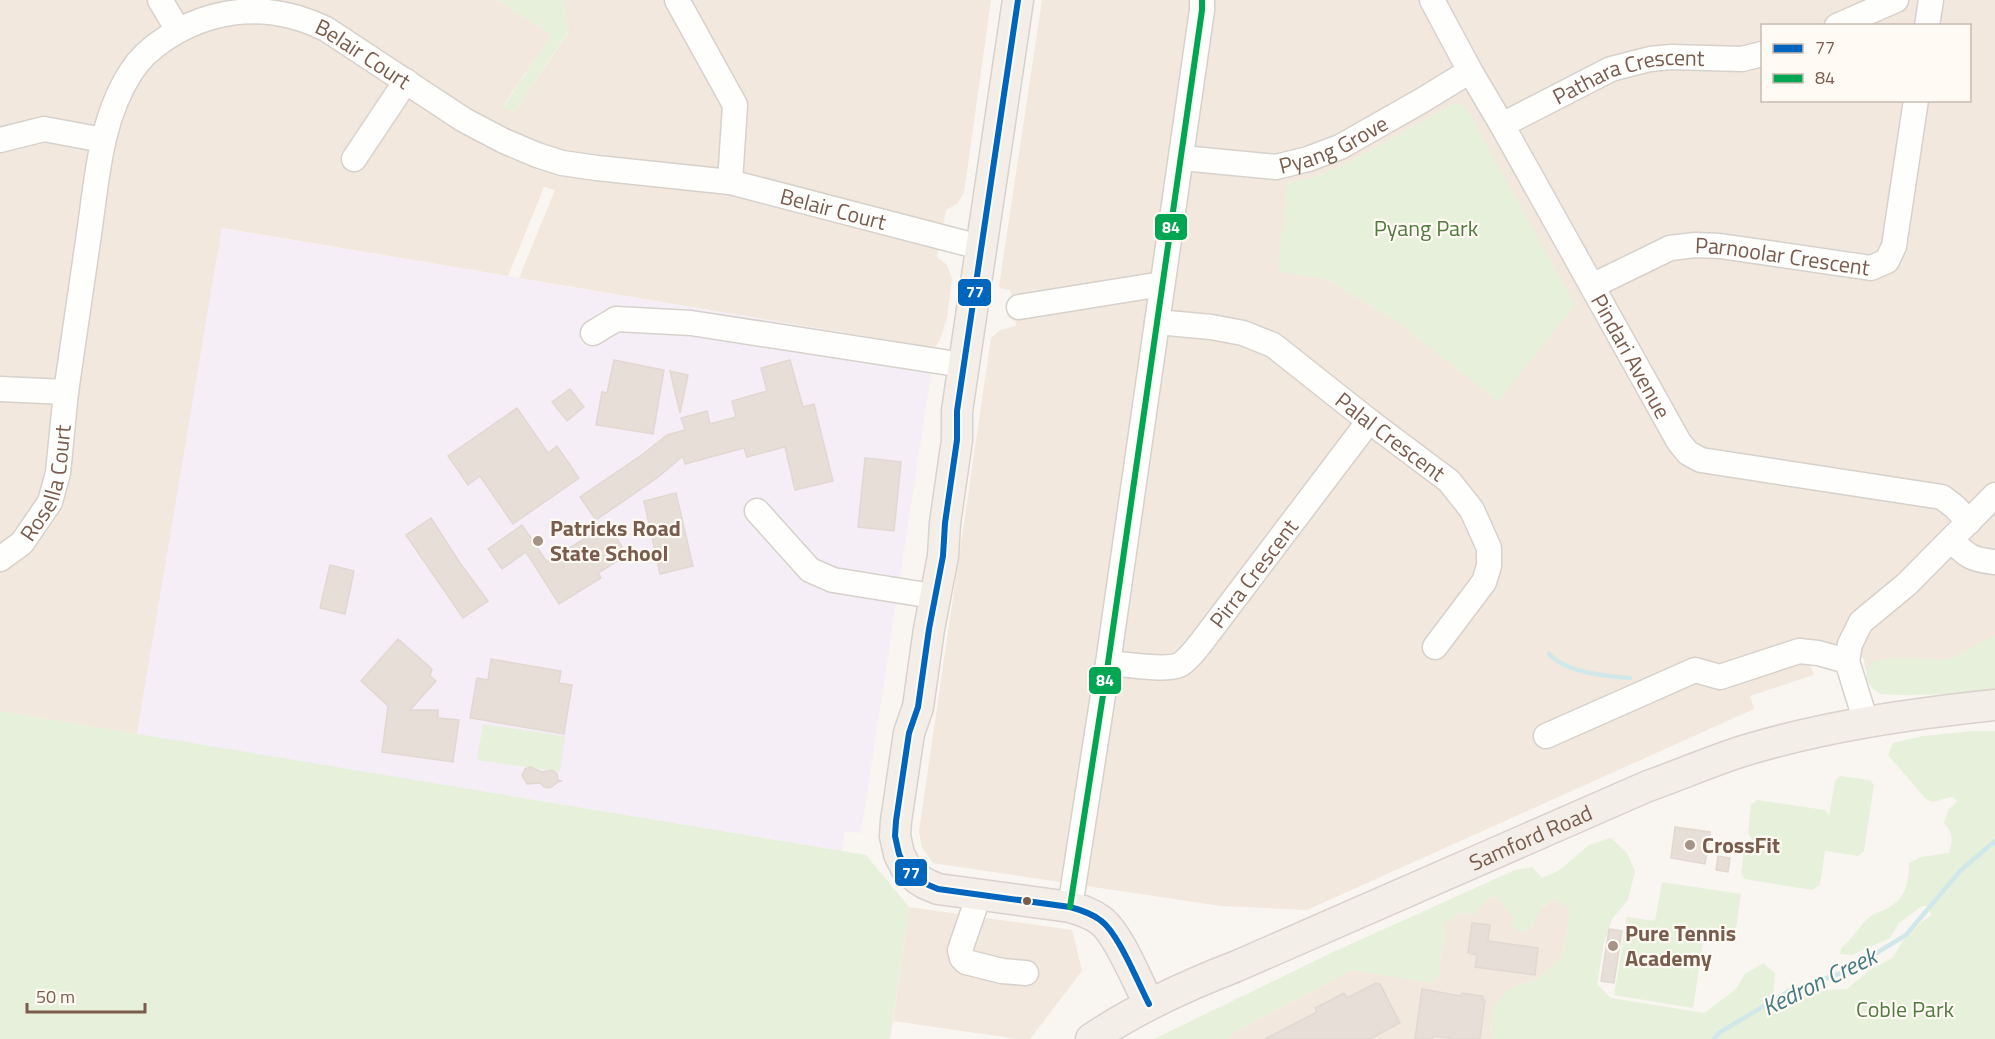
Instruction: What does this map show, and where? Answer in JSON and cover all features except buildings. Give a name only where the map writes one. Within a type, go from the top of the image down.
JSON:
[{"type":"main road","points":[[1018,0],[963,365],[957,411],[957,440],[940,576],[929,629],[918,707],[909,733],[895,836],[899,854],[906,868],[926,884],[938,889],[1070,907],[1086,911],[1102,921],[1112,931],[1149,1004]]},
{"type":"main road","points":[[909,733],[907,706],[920,619],[920,594],[945,438],[957,411]]},
{"type":"main road","name":"Samford Road","points":[[1091,1039],[1149,1004],[1648,786],[1743,752],[1802,735],[1866,722],[1995,705]]},
{"type":"street","points":[[160,0],[178,30]]},
{"type":"street","points":[[677,0],[735,105],[730,182]]},
{"type":"street","points":[[1070,907],[1182,158],[1202,0]]},
{"type":"street","name":"Pindari Avenue","points":[[1432,0],[1679,442],[1688,453],[1701,460],[1942,497],[1969,522]]},
{"type":"street","points":[[1842,24],[1896,0]]},
{"type":"street","points":[[1927,24],[1931,0]]},
{"type":"street","name":"Belair Court","points":[[66,392],[103,140],[118,95],[132,70],[178,30],[194,22],[226,13],[247,10],[304,18],[326,29],[464,120],[504,141],[562,163],[730,182],[980,247]]},
{"type":"street","name":"Pathara Crescent","points":[[1502,125],[1611,69],[1650,59],[1742,58],[1761,54]]},
{"type":"street","name":"Pyang Grove","points":[[1182,158],[1276,167],[1308,159],[1340,147],[1470,71]]},
{"type":"street","points":[[354,159],[406,81]]},
{"type":"street","name":"Parnoolar Crescent","points":[[1592,286],[1670,248],[1695,245],[1720,246],[1872,268],[1887,261],[1894,246],[1916,102]]},
{"type":"street","points":[[0,140],[44,129],[103,140]]},
{"type":"street","points":[[1019,307],[1162,284]]},
{"type":"street","points":[[592,333],[616,319],[692,323],[963,365]]},
{"type":"street","name":"Palal Crescent","points":[[1157,322],[1211,327],[1243,333],[1273,345],[1369,421],[1449,480],[1472,510],[1490,548],[1489,566],[1484,582],[1435,646]]},
{"type":"street","points":[[0,389],[66,392]]},
{"type":"street","name":"Rosella Court","points":[[0,559],[22,543],[50,502],[58,473],[66,392]]},
{"type":"street","name":"Pirra Crescent","points":[[1108,663],[1155,667],[1178,665],[1196,649],[1369,421]]},
{"type":"street","points":[[1866,722],[1848,661],[1850,644],[1862,622],[1907,584],[1995,495]]},
{"type":"street","points":[[757,511],[810,570],[833,580],[920,594]]},
{"type":"street","points":[[1951,540],[1965,555],[1976,560],[1995,562]]},
{"type":"street","points":[[1546,736],[1695,670],[1720,677],[1799,651],[1818,653],[1848,661]]},
{"type":"street","points":[[979,895],[960,950],[962,958],[966,962],[1002,971],[1026,973]]},
{"type":"shaded area","points":[[0,0],[498,0],[552,35],[503,106],[514,112],[569,32],[563,0],[991,0],[964,193],[957,204],[946,210],[937,257],[947,265],[952,278],[947,318],[941,337],[935,348],[519,278],[555,190],[544,187],[508,276],[222,228],[137,734],[0,711]]},
{"type":"shaded area","points":[[1042,0],[1995,0],[1995,681],[1869,678],[1864,659],[1802,643],[1814,675],[1750,696],[1754,709],[1307,910],[1221,906],[933,863],[922,848],[919,831],[991,338],[1000,330],[1016,326],[1016,322],[1008,317],[1006,310],[1008,300],[1012,296],[1010,290],[999,286]],"holes":[[[1461,104],[1396,321],[1327,279],[1287,183],[1315,177],[1352,161],[1453,105]]]},
{"type":"shaded area","name":"Patricks Road State School","points":[[222,228],[935,348],[861,833],[845,831],[842,851],[137,734]]},
{"type":"shaded area","points":[[1496,896],[1514,918],[1533,926],[1539,911],[1554,899],[1569,907],[1570,914],[1561,958],[1538,979],[1513,987],[1490,1025],[1493,1039],[1227,1039],[1235,1032],[1352,970],[1432,982],[1440,973],[1440,959],[1445,940],[1443,923],[1460,913],[1475,914],[1483,902]]},
{"type":"shaded area","points":[[909,907],[1072,930],[1082,971],[1030,1039],[893,1021]]},
{"type":"green space","points":[[498,0],[563,0],[569,31],[514,112],[503,107],[552,35]]},
{"type":"green space","name":"Pyang Park","points":[[1453,104],[1462,104],[1468,110],[1575,305],[1498,401],[1396,321],[1327,279],[1278,272],[1287,183],[1315,177],[1352,161]]},
{"type":"green space","points":[[1995,635],[1995,693],[1880,694],[1871,687],[1866,678],[1868,667],[1876,660],[1899,658],[1944,660],[1955,657]]},
{"type":"green space","points":[[0,711],[866,855],[909,907],[890,1039],[0,1039]]},
{"type":"green space","points":[[483,724],[565,736],[560,772],[477,760]]},
{"type":"green space","name":"Coble Park","points":[[1995,731],[1995,1039],[1493,1039],[1490,1016],[1495,1004],[1505,992],[1538,979],[1561,958],[1570,914],[1569,907],[1554,899],[1542,908],[1532,926],[1524,932],[1516,930],[1512,925],[1514,918],[1496,896],[1483,902],[1475,914],[1460,913],[1443,923],[1445,940],[1440,959],[1440,973],[1432,983],[1352,970],[1235,1032],[1227,1039],[1154,1039],[1331,953],[1515,870],[1532,867],[1542,878],[1560,870],[1589,845],[1611,838],[1627,853],[1635,871],[1628,900],[1612,919],[1604,943],[1597,984],[1611,998],[1704,1013],[1735,990],[1745,974],[1763,963],[1775,973],[1773,998],[1778,1004],[1826,990],[1847,989],[1870,970],[1892,958],[1904,940],[1921,922],[1932,915],[1927,906],[1922,906],[1899,923],[1890,938],[1852,955],[1840,954],[1841,948],[1874,914],[1891,906],[1901,897],[1908,879],[1909,863],[1921,857],[1949,853],[1951,844],[1951,833],[1944,823],[1948,810],[1957,802],[1955,798],[1950,797],[1933,802],[1926,799],[1888,755],[1893,743],[1923,736]]},
{"type":"green space","points":[[1840,776],[1870,780],[1874,785],[1864,851],[1858,856],[1825,851],[1820,885],[1812,890],[1745,879],[1741,873],[1745,844],[1752,840],[1748,833],[1751,805],[1757,800],[1825,810],[1829,816],[1835,781]]},
{"type":"green space","points":[[1662,882],[1741,894],[1735,934],[1705,929],[1693,1008],[1614,995],[1627,917],[1655,921]]},
{"type":"waterway","points":[[1549,654],[1576,669],[1598,675],[1630,678]]},
{"type":"waterway","name":"Kedron Creek","points":[[1714,1039],[1719,1033],[1789,991],[1847,971],[1906,935],[1960,871],[1995,841]]},
{"type":"transit line","name":"77","points":[[1018,0],[957,411],[957,440],[945,523],[943,556],[929,629],[918,707],[909,733],[895,836],[899,854],[906,868],[918,879],[938,889],[1070,907],[1097,918],[1107,926],[1121,946],[1149,1004]]},
{"type":"transit line","name":"84","points":[[1070,907],[1108,663],[1202,0]]},
{"type":"place","name":"Patricks Road State School","points":[[538,541]]},
{"type":"place","name":"CrossFit","points":[[1690,845]]},
{"type":"place","name":"Pure Tennis Academy","points":[[1613,946]]}]
